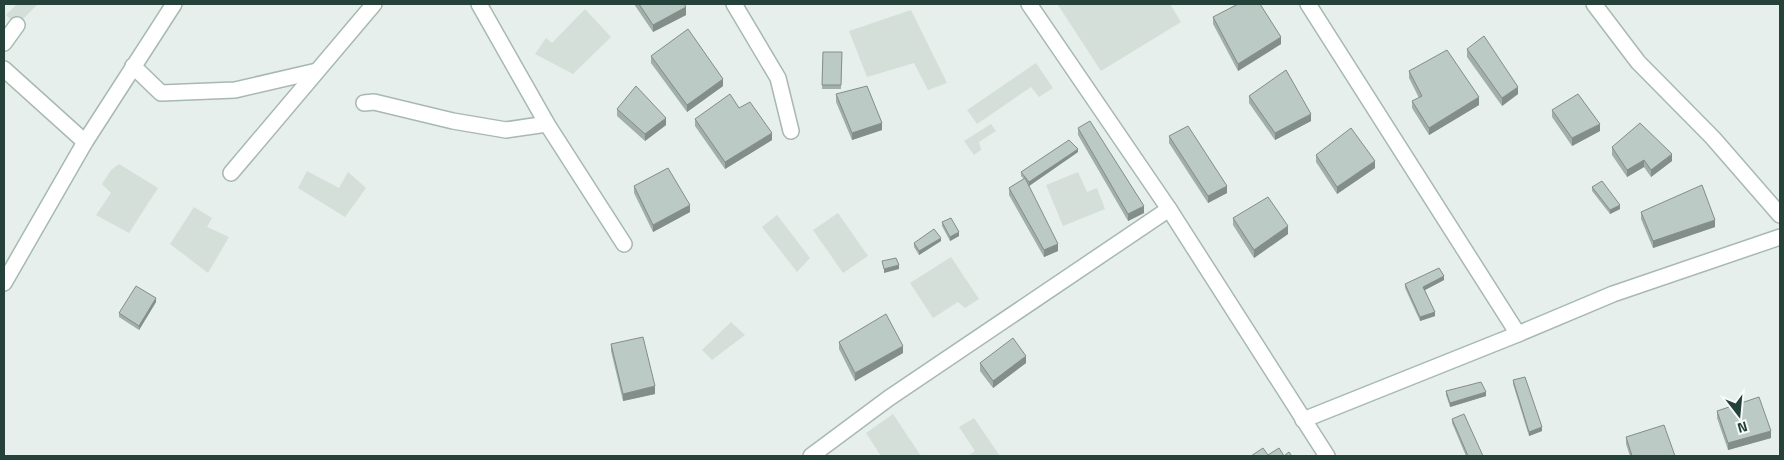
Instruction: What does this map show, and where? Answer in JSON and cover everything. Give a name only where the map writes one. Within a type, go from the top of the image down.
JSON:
[{"type":"street","points":[[4,283],[85,142],[174,4]]},
{"type":"street","points":[[231,173],[374,4]]},
{"type":"street","points":[[479,4],[547,124],[624,244]]},
{"type":"street","points":[[734,4],[778,78],[791,131]]},
{"type":"street","points":[[1029,4],[1168,209],[1327,456]]},
{"type":"street","points":[[1308,4],[1518,334]]},
{"type":"street","points":[[1594,4],[1638,62],[1713,138],[1780,215]]},
{"type":"street","points":[[4,43],[18,25]]},
{"type":"street","points":[[134,66],[162,93],[235,90],[317,71]]},
{"type":"street","points":[[4,69],[85,142]]},
{"type":"street","points":[[364,103],[374,102],[453,121],[506,130],[547,124]]},
{"type":"street","points":[[811,456],[889,398],[1168,209]]},
{"type":"street","points":[[1303,420],[1613,294],[1780,237]]},
{"type":"shaded area","points":[[17,4],[38,4],[17,25],[6,15]]},
{"type":"shaded area","points":[[1170,4],[1181,22],[1101,71],[1058,5]]},
{"type":"shaded area","points":[[585,9],[611,37],[573,74],[535,54],[546,38],[552,43]]},
{"type":"shaded area","points":[[911,10],[947,83],[928,90],[914,63],[867,77],[849,31]]},
{"type":"shaded area","points":[[1036,63],[1053,88],[1039,97],[1031,87],[977,124],[967,110]]},
{"type":"shaded area","points":[[991,124],[996,131],[979,142],[981,150],[974,155],[964,141]]},
{"type":"shaded area","points":[[119,164],[158,188],[129,233],[96,215],[111,193],[102,184],[111,170]]},
{"type":"shaded area","points":[[307,171],[339,188],[348,172],[366,188],[345,217],[298,188]]},
{"type":"shaded area","points":[[1078,172],[1087,192],[1097,188],[1105,209],[1063,226],[1046,185]]},
{"type":"shaded area","points":[[194,207],[212,218],[207,227],[229,237],[208,273],[170,244]]},
{"type":"shaded area","points":[[838,213],[868,256],[843,273],[813,230]]},
{"type":"shaded area","points":[[777,215],[810,258],[797,272],[762,227]]},
{"type":"shaded area","points":[[951,257],[979,299],[965,308],[958,302],[933,318],[910,283]]},
{"type":"shaded area","points":[[731,322],[745,335],[712,360],[702,350]]},
{"type":"shaded area","points":[[893,414],[921,456],[881,456],[866,433]]},
{"type":"shaded area","points":[[974,418],[1000,456],[968,456],[975,451],[959,427]]},
{"type":"building","points":[[639,4],[684,4],[686,7],[653,25]]},
{"type":"building","points":[[1238,4],[1260,4],[1281,37],[1238,64],[1213,17]]},
{"type":"building","points":[[688,29],[723,79],[687,105],[651,56]]},
{"type":"building","points":[[1484,36],[1518,87],[1502,98],[1467,49]]},
{"type":"building","points":[[1447,50],[1479,97],[1429,128],[1412,101],[1422,96],[1409,71]]},
{"type":"building","points":[[823,52],[842,52],[841,85],[822,85]]},
{"type":"building","points":[[1286,70],[1311,114],[1275,133],[1249,96]]},
{"type":"building","points":[[636,86],[666,118],[645,134],[617,109]]},
{"type":"building","points":[[867,86],[882,123],[852,133],[836,94]]},
{"type":"building","points":[[730,94],[739,108],[750,102],[772,133],[725,162],[695,119]]},
{"type":"building","points":[[1578,94],[1600,124],[1572,138],[1552,110]]},
{"type":"building","points":[[1090,121],[1144,206],[1128,214],[1078,128]]},
{"type":"building","points":[[1640,123],[1672,154],[1651,170],[1644,160],[1627,170],[1612,147]]},
{"type":"building","points":[[1188,126],[1227,186],[1208,196],[1169,136]]},
{"type":"building","points":[[1351,128],[1375,161],[1337,187],[1316,155]]},
{"type":"building","points":[[1069,140],[1078,149],[1029,182],[1021,172]]},
{"type":"building","points":[[668,168],[690,205],[653,225],[634,186]]},
{"type":"building","points":[[1025,178],[1058,244],[1044,250],[1009,188]]},
{"type":"building","points":[[1602,181],[1620,205],[1610,210],[1592,187]]},
{"type":"building","points":[[1702,185],[1715,220],[1653,241],[1641,212]]},
{"type":"building","points":[[1268,197],[1288,226],[1254,250],[1233,218]]},
{"type":"building","points":[[951,218],[959,232],[950,237],[942,222]]},
{"type":"building","points":[[934,229],[941,238],[919,251],[914,243]]},
{"type":"building","points":[[896,258],[899,265],[884,269],[882,261]]},
{"type":"building","points":[[1439,268],[1444,276],[1423,287],[1435,312],[1420,317],[1405,284]]},
{"type":"building","points":[[136,286],[156,298],[139,326],[119,313]]},
{"type":"building","points":[[886,314],[903,346],[855,373],[839,342]]},
{"type":"building","points":[[643,337],[655,386],[623,394],[611,344]]},
{"type":"building","points":[[1013,338],[1026,356],[993,381],[980,363]]},
{"type":"building","points":[[1525,377],[1542,427],[1529,432],[1513,380]]},
{"type":"building","points":[[1481,382],[1486,392],[1450,403],[1446,391]]},
{"type":"building","points":[[1759,397],[1771,431],[1728,443],[1717,411]]},
{"type":"building","points":[[1464,414],[1483,456],[1468,456],[1452,419]]},
{"type":"building","points":[[1664,425],[1675,456],[1632,456],[1626,437]]},
{"type":"building","points":[[1263,448],[1268,455],[1279,448],[1284,456],[1251,456]]},
{"type":"building","points":[[1289,452],[1292,456],[1284,456]]}]
